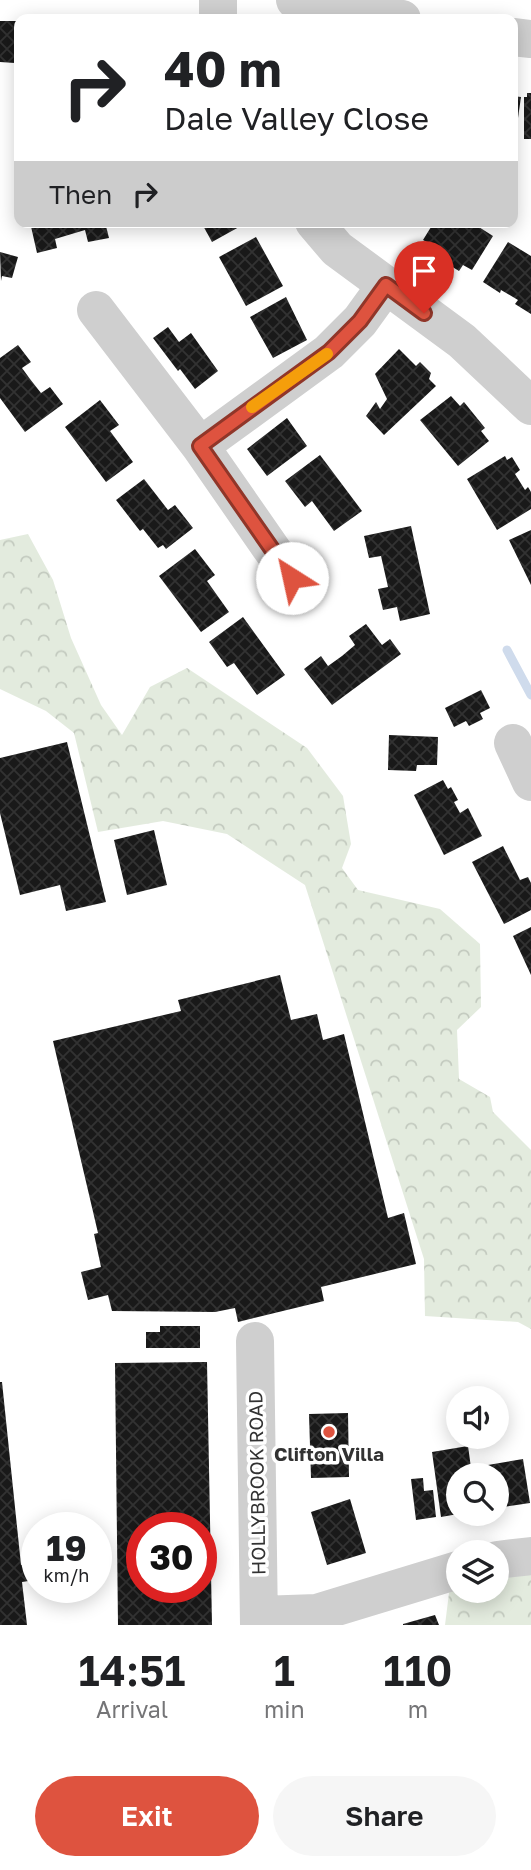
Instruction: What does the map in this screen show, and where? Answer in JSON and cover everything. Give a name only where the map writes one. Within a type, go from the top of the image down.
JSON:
[{"type":"street","points":[[305,1],[375,14]]},
{"type":"street","points":[[319,228],[337,250],[462,341],[531,406]]},
{"type":"street","points":[[200,446],[329,352],[360,321],[386,285]]},
{"type":"street","points":[[96,310],[200,446],[292,578]]},
{"type":"street","points":[[513,743],[521,784]]},
{"type":"street","name":"HOLLYBROOK ROAD","points":[[255,1341],[259,1620]]},
{"type":"street","points":[[509,1559],[531,1556]]},
{"type":"street","points":[[259,1620],[317,1613],[446,1574]]},
{"type":"green space","points":[[28,534],[53,580],[71,638],[101,705],[122,735],[150,687],[187,668],[307,748],[343,796],[351,844],[342,868],[358,890],[440,909],[480,944],[481,1007],[457,1030],[459,1079],[490,1097],[493,1112],[531,1150],[531,1329],[518,1322],[425,1316],[424,1259],[305,885],[227,834],[163,821],[98,832],[74,733],[46,711],[0,689],[0,540]]},
{"type":"green space","points":[[531,1568],[531,1625],[445,1625],[448,1603],[509,1603],[509,1573]]},
{"type":"building","points":[[0,21],[14,21],[14,63],[0,62]]},
{"type":"building","points":[[527,93],[531,93],[531,139],[524,139],[524,97],[527,97]]},
{"type":"building","points":[[518,97],[521,97],[518,118]]},
{"type":"building","points":[[31,228],[106,228],[109,238],[88,242],[85,230],[55,239],[57,248],[37,253]]},
{"type":"building","points":[[204,228],[237,228],[212,242]]},
{"type":"building","points":[[430,228],[480,228],[493,236],[472,270],[463,265],[459,271],[430,253],[434,246],[423,240]]},
{"type":"building","points":[[256,237],[283,286],[246,306],[219,257]]},
{"type":"building","points":[[508,242],[531,256],[531,314],[515,304],[518,300],[483,282]]},
{"type":"building","points":[[0,252],[18,257],[12,278],[2,276],[1,281]]},
{"type":"building","points":[[286,297],[307,340],[273,358],[250,317]]},
{"type":"building","points":[[168,327],[179,342],[191,333],[218,371],[195,389],[153,338]]},
{"type":"building","points":[[18,345],[31,362],[22,368],[30,379],[41,393],[50,387],[63,404],[25,432],[0,398],[0,358]]},
{"type":"building","points":[[399,349],[416,366],[420,362],[431,373],[429,379],[436,386],[384,435],[366,416],[376,402],[380,409],[387,399],[375,374]]},
{"type":"building","points":[[451,396],[460,406],[464,402],[485,428],[481,431],[489,441],[458,466],[420,420]]},
{"type":"building","points":[[100,400],[119,425],[110,431],[133,462],[106,482],[65,427]]},
{"type":"building","points":[[287,418],[307,446],[267,476],[247,449]]},
{"type":"building","points":[[320,455],[362,511],[334,531],[312,501],[305,507],[285,481]]},
{"type":"building","points":[[505,456],[507,460],[512,457],[520,470],[515,474],[525,490],[528,487],[531,492],[531,509],[497,530],[467,479]]},
{"type":"building","points":[[144,479],[168,510],[175,505],[193,528],[166,549],[163,545],[158,548],[143,529],[140,531],[116,500]]},
{"type":"building","points":[[411,526],[430,614],[400,621],[397,607],[383,610],[378,589],[388,587],[381,556],[369,558],[364,536]]},
{"type":"building","points":[[531,530],[531,585],[509,540]]},
{"type":"building","points":[[195,549],[215,575],[207,581],[229,612],[201,632],[159,576]]},
{"type":"building","points":[[243,617],[285,675],[257,695],[234,663],[227,667],[209,642]]},
{"type":"building","points":[[366,624],[382,645],[390,639],[401,654],[332,705],[304,669],[321,656],[328,666],[342,656],[355,645],[349,636]]},
{"type":"building","points":[[481,690],[490,708],[480,713],[483,719],[469,726],[466,721],[454,727],[445,708]]},
{"type":"building","points":[[389,735],[438,737],[437,765],[417,765],[416,771],[388,770]]},
{"type":"building","points":[[67,742],[106,902],[66,911],[60,885],[20,895],[0,813],[0,758]]},
{"type":"building","points":[[443,780],[448,789],[451,787],[458,800],[454,802],[460,813],[468,808],[482,836],[444,855],[414,795]]},
{"type":"building","points":[[154,830],[167,885],[127,895],[114,840]]},
{"type":"building","points":[[503,846],[520,880],[528,877],[531,883],[531,910],[504,924],[472,862]]},
{"type":"building","points":[[531,927],[531,975],[513,936]]},
{"type":"building","points":[[280,975],[291,1020],[317,1014],[323,1040],[344,1034],[388,1218],[404,1213],[416,1264],[321,1287],[324,1301],[238,1322],[235,1308],[215,1312],[112,1311],[108,1295],[88,1300],[81,1272],[101,1267],[94,1234],[98,1233],[53,1041],[181,1011],[178,1000]]},
{"type":"building","points":[[160,1326],[200,1326],[200,1348],[146,1348],[146,1332],[160,1332]]},
{"type":"building","points":[[207,1362],[210,1512],[126,1512],[126,1603],[212,1603],[212,1625],[118,1625],[115,1363]]},
{"type":"building","points":[[2,1382],[21,1565],[21,1603],[24,1603],[27,1625],[0,1625]]},
{"type":"building","points":[[348,1413],[349,1477],[311,1478],[309,1414]]},
{"type":"building","points":[[468,1449],[470,1463],[446,1463],[446,1516],[441,1517],[432,1452]]},
{"type":"building","points":[[523,1459],[530,1503],[509,1506],[509,1463],[500,1463]]},
{"type":"building","points":[[423,1478],[424,1491],[433,1490],[436,1517],[416,1520],[411,1479]]},
{"type":"building","points":[[350,1499],[366,1553],[327,1565],[311,1512]]},
{"type":"building","points":[[435,1615],[439,1625],[403,1625],[403,1624]]},
{"type":"waterway","points":[[507,650],[531,695]]},
{"type":"slow traffic","points":[[252,407],[327,354]]},
{"type":"place","name":"Clifton Villa","points":[[329,1432]]},
{"type":"route","points":[[292,578],[200,446],[329,352],[360,321],[386,285],[424,313]]}]
